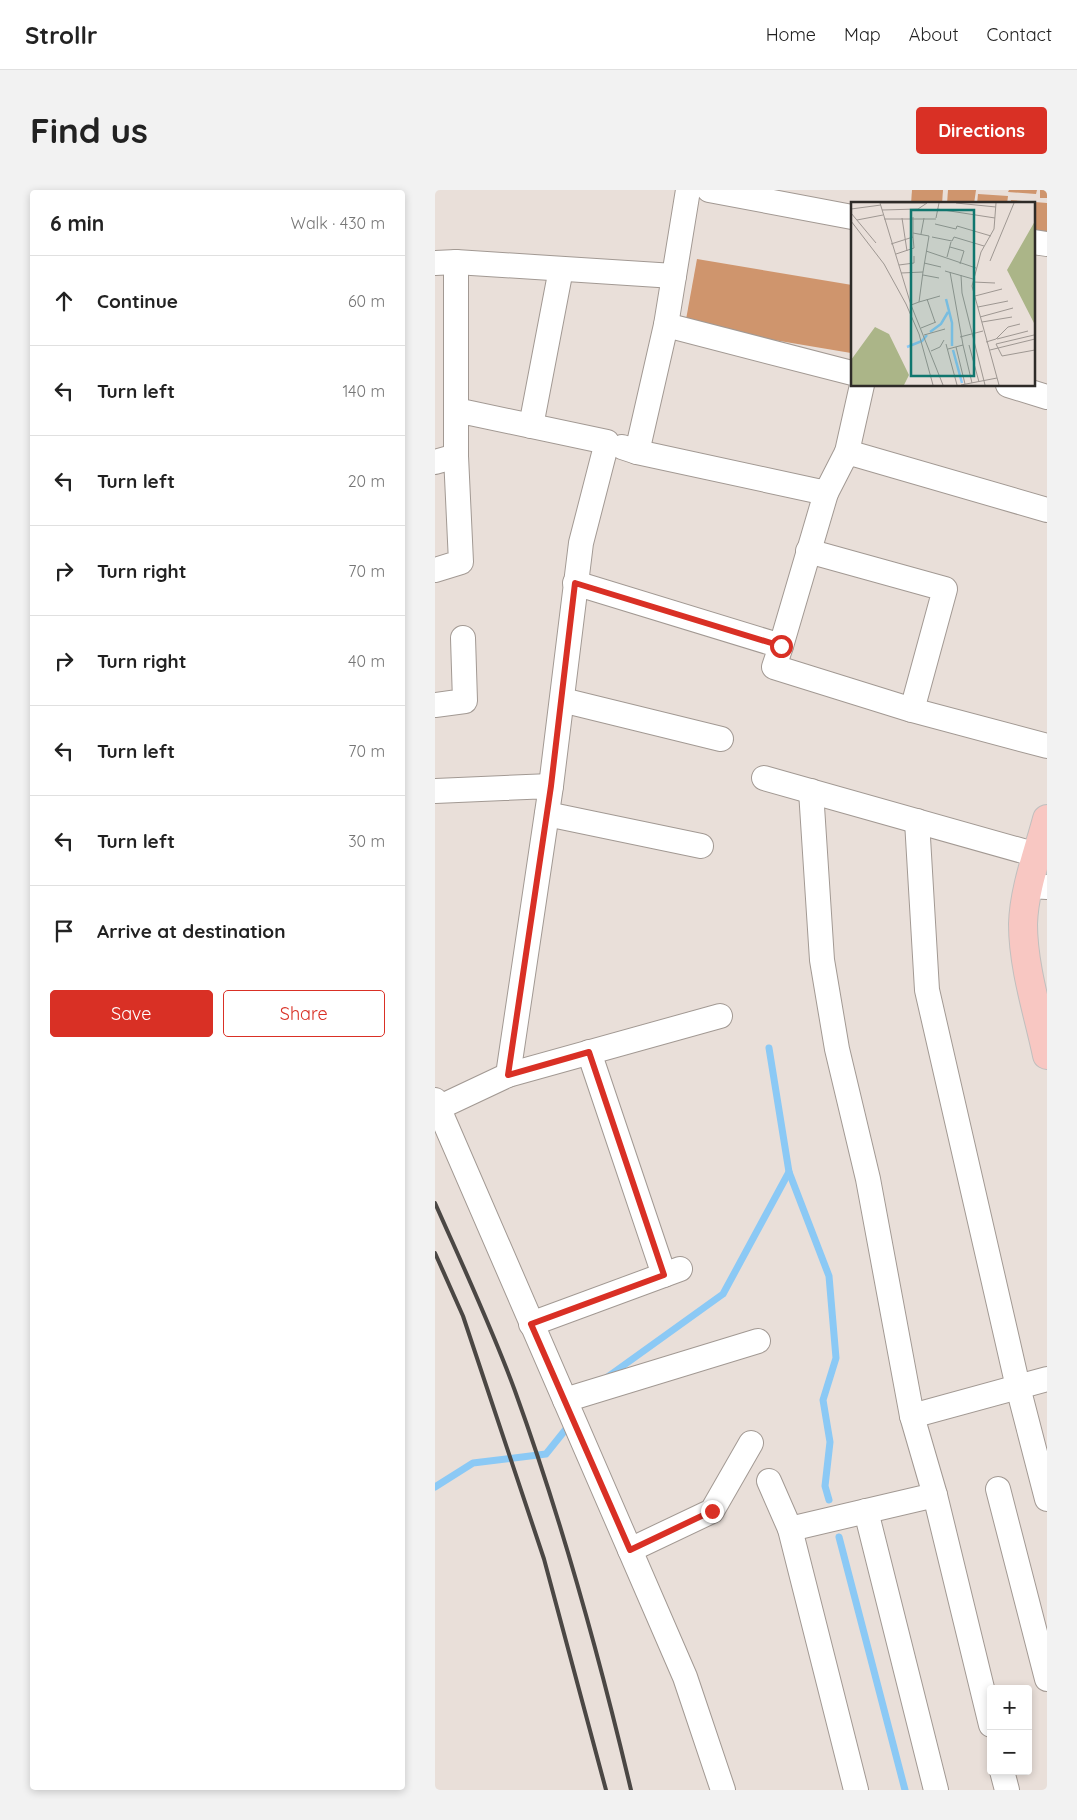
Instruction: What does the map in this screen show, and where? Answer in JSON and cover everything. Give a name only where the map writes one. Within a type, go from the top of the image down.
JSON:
[{"type":"main road","points":[[1047,820],[1037,855],[1038,887],[1023,922],[1024,951],[1043,1017],[1047,1055]]},
{"type":"street","points":[[637,452],[666,324],[688,190]]},
{"type":"street","points":[[709,190],[851,217]]},
{"type":"street","points":[[435,570],[461,562],[446,459],[457,410],[445,262],[674,276]]},
{"type":"street","points":[[531,426],[561,269]]},
{"type":"street","points":[[666,324],[851,373]]},
{"type":"street","points":[[862,386],[847,452],[826,493],[775,667],[912,710],[1047,746]]},
{"type":"street","points":[[1011,386],[1047,397]]},
{"type":"street","points":[[457,410],[607,442],[637,452],[826,493]]},
{"type":"street","points":[[508,1075],[551,786],[581,543],[607,442]]},
{"type":"street","points":[[847,452],[1047,510]]},
{"type":"street","points":[[808,551],[945,589],[912,710]]},
{"type":"street","points":[[575,583],[781,646]]},
{"type":"street","points":[[435,705],[465,701],[463,638]]},
{"type":"street","points":[[562,700],[721,739]]},
{"type":"street","points":[[765,778],[1037,855]]},
{"type":"street","points":[[435,790],[551,786]]},
{"type":"street","points":[[811,791],[822,960],[837,1049],[870,1189],[912,1416],[935,1495],[987,1709]]},
{"type":"street","points":[[547,814],[701,846]]},
{"type":"street","points":[[917,821],[927,990],[1018,1387],[1047,1499]]},
{"type":"street","points":[[719,1016],[508,1075],[436,1104],[685,1677],[720,1776],[723,1790]]},
{"type":"street","points":[[531,1324],[672,1272],[589,1052]]},
{"type":"street","points":[[565,1400],[758,1341]]},
{"type":"street","points":[[912,1416],[1047,1379]]},
{"type":"street","points":[[630,1550],[712,1511],[751,1443]]},
{"type":"street","points":[[769,1481],[790,1529],[856,1790]]},
{"type":"street","points":[[998,1489],[1047,1679]]},
{"type":"street","points":[[790,1529],[935,1495]]},
{"type":"street","points":[[866,1511],[936,1790]]},
{"type":"street","points":[[1003,1775],[1007,1790]]},
{"type":"building","points":[[912,190],[943,190],[942,202],[911,202]]},
{"type":"building","points":[[948,190],[976,190],[974,202],[947,202]]},
{"type":"building","points":[[1009,190],[1037,190],[1036,194],[1008,192]]},
{"type":"building","points":[[1040,190],[1047,190],[1047,198],[1040,198]]},
{"type":"building","points":[[978,194],[1008,196],[1007,202],[977,202]]},
{"type":"building","points":[[1011,200],[1035,202],[1010,202]]},
{"type":"building","points":[[1035,202],[1047,203],[1047,237],[1035,236]]},
{"type":"building","points":[[697,259],[851,285],[851,353],[685,325]]},
{"type":"waterway","points":[[769,1048],[789,1172],[829,1276],[836,1358],[823,1400],[830,1442],[825,1486],[829,1500]]},
{"type":"waterway","points":[[606,1378],[723,1294],[789,1172]]},
{"type":"waterway","points":[[435,1487],[473,1463],[546,1454],[570,1424]]},
{"type":"waterway","points":[[839,1537],[905,1790]]},
{"type":"railway","points":[[435,1203],[497,1344],[532,1440],[579,1589],[631,1790]]},
{"type":"railway","points":[[435,1253],[463,1316],[544,1559],[606,1790]]},
{"type":"route","points":[[712,1511],[630,1550],[531,1324],[664,1275],[589,1052],[508,1075],[551,786],[575,583],[781,646]]}]
